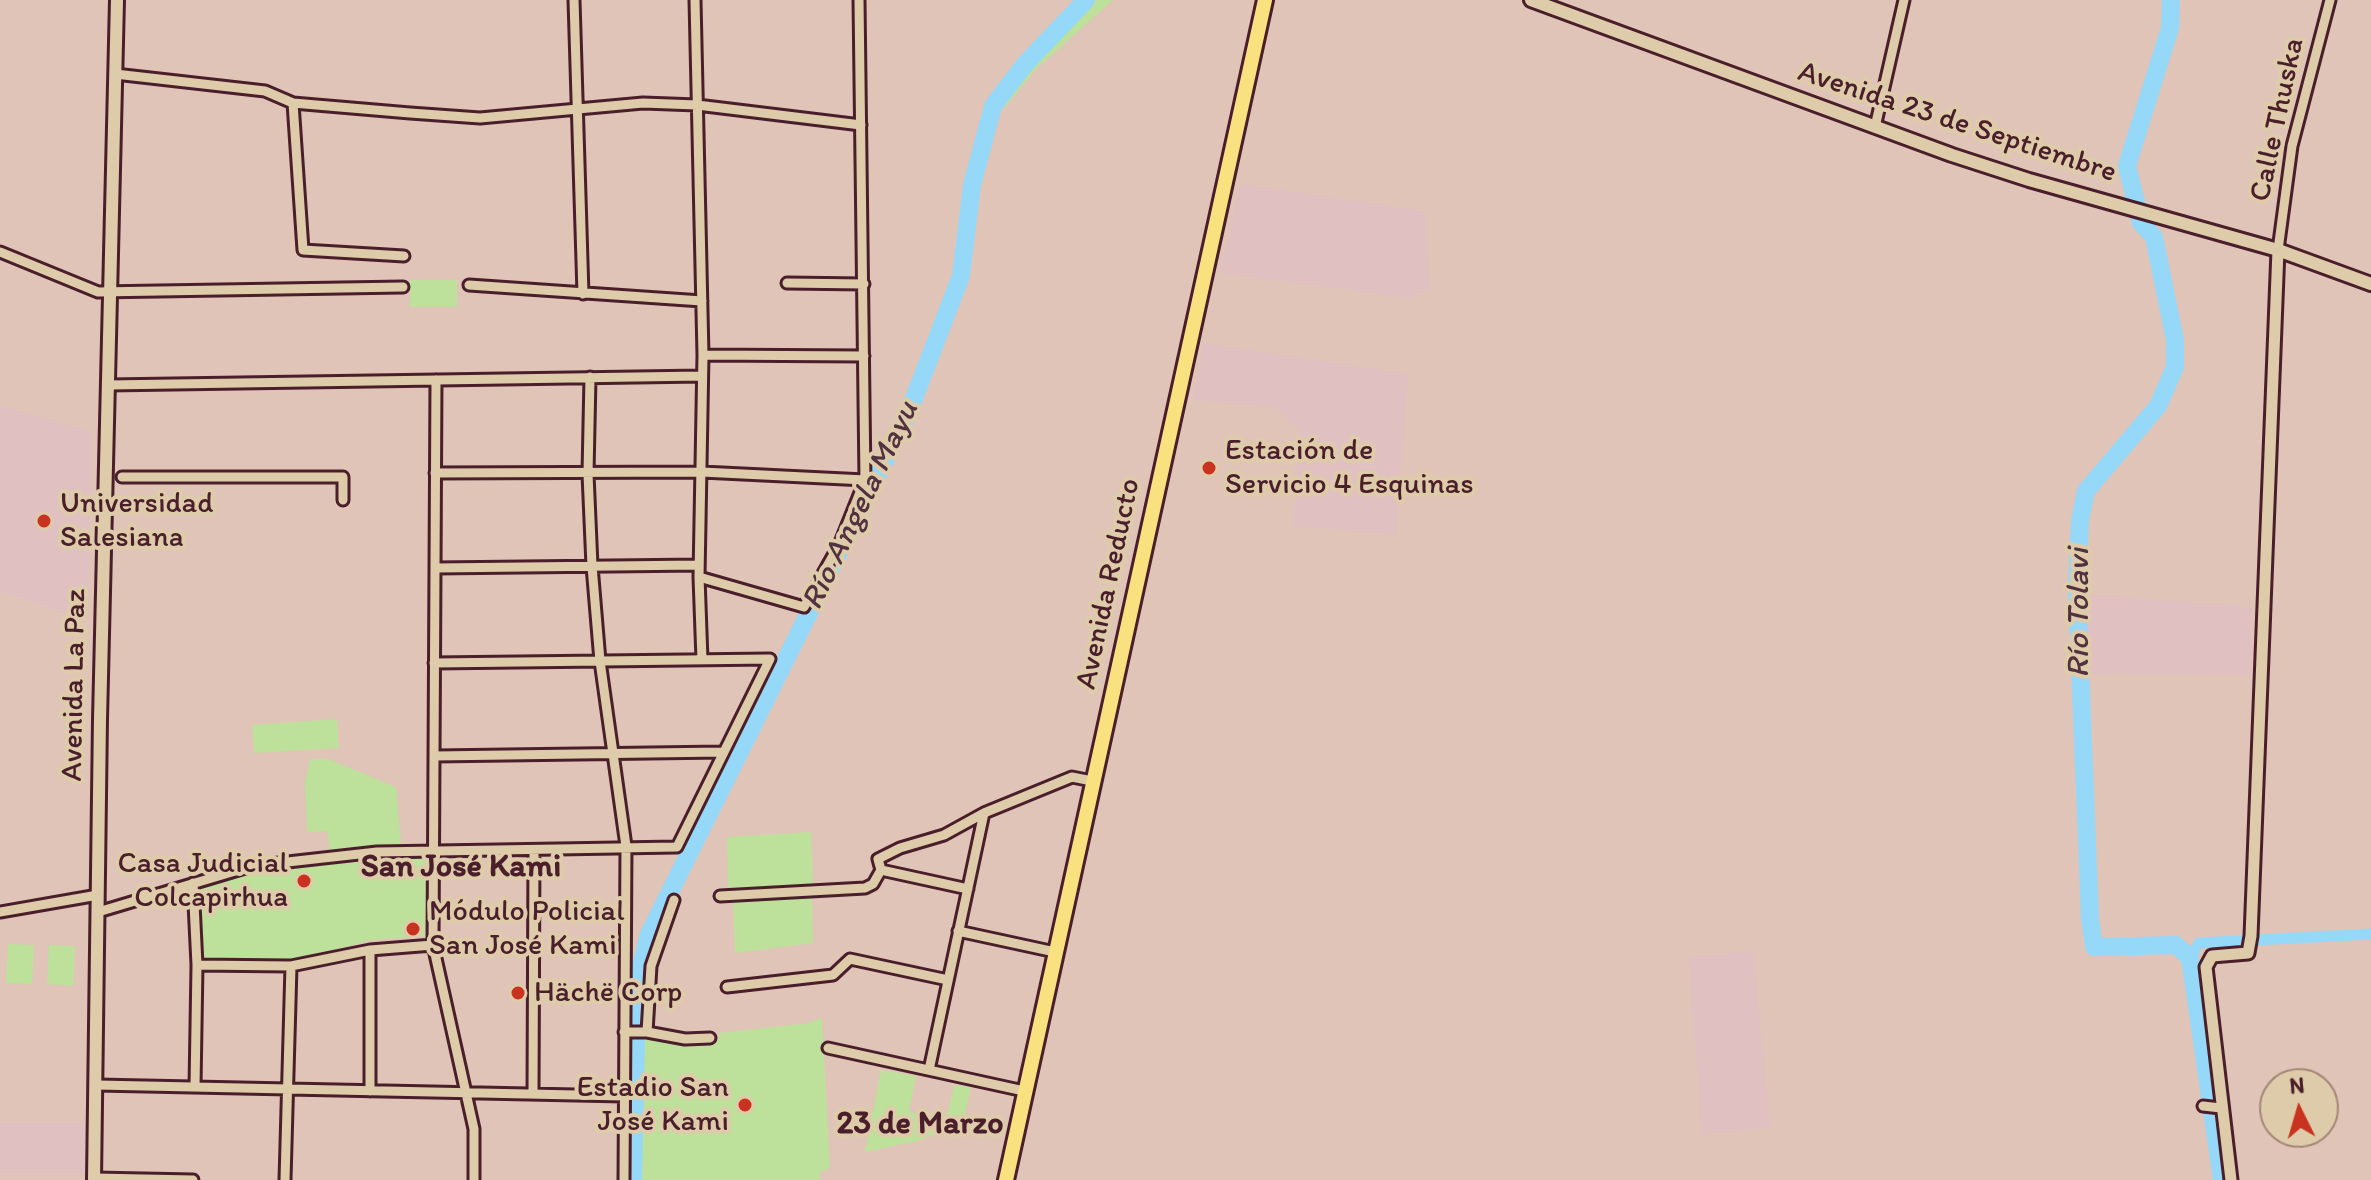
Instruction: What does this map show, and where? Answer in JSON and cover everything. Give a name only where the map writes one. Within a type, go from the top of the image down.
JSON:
[{"type":"main road","name":"Avenida La Paz","points":[[94,1179],[117,0]]},
{"type":"main road","name":"Avenida Reducto","points":[[1006,1180],[1265,0]]},
{"type":"main road","name":"Avenida 23 de Septiembre","points":[[1531,0],[1875,127],[2029,180],[2278,250],[2371,284]]},
{"type":"street","points":[[574,0],[583,294]]},
{"type":"street","points":[[695,0],[703,355],[699,565],[702,660]]},
{"type":"street","points":[[699,577],[804,607],[839,545],[865,480],[859,0]]},
{"type":"street","points":[[1875,127],[1904,0]]},
{"type":"street","name":"Calle Thuska","points":[[2278,250],[2292,146],[2330,0]]},
{"type":"street","points":[[115,74],[265,91],[293,103],[480,118],[643,103],[697,105],[861,125]]},
{"type":"street","points":[[293,103],[303,250],[404,256]]},
{"type":"street","points":[[2231,1180],[2218,1108],[2206,967],[2212,956],[2248,953],[2250,942],[2278,250]]},
{"type":"street","points":[[0,252],[98,292],[403,287]]},
{"type":"street","points":[[787,283],[864,284]]},
{"type":"street","points":[[469,285],[702,301]]},
{"type":"street","points":[[703,355],[864,356]]},
{"type":"street","points":[[108,385],[702,376]]},
{"type":"street","points":[[590,377],[588,474],[592,566],[600,661],[626,846],[624,1180]]},
{"type":"street","points":[[436,380],[433,945],[474,1129],[474,1180]]},
{"type":"street","points":[[435,473],[702,472],[865,480]]},
{"type":"street","points":[[122,477],[343,477],[343,500]]},
{"type":"street","points":[[436,568],[699,565]]},
{"type":"street","points":[[98,912],[252,866],[435,849],[677,847],[770,659],[434,663]]},
{"type":"street","points":[[435,756],[722,752]]},
{"type":"street","points":[[720,896],[865,888],[873,884],[881,870],[878,859],[920,840],[944,835],[984,813],[1072,777],[1092,781]]},
{"type":"street","points":[[929,1070],[984,813]]},
{"type":"street","points":[[533,1094],[534,850]]},
{"type":"street","points":[[881,870],[968,889]]},
{"type":"street","points":[[193,883],[197,965],[195,1087]]},
{"type":"street","points":[[0,912],[98,895]]},
{"type":"street","points":[[647,1032],[651,966],[674,900]]},
{"type":"street","points":[[958,931],[1055,952]]},
{"type":"street","points":[[197,965],[291,966],[370,950],[433,945]]},
{"type":"street","points":[[370,950],[370,1091]]},
{"type":"street","points":[[727,987],[833,975],[850,959],[948,980]]},
{"type":"street","points":[[285,1180],[291,966]]},
{"type":"street","points":[[624,1032],[647,1032],[685,1039],[710,1038]]},
{"type":"street","points":[[828,1048],[1024,1091]]},
{"type":"street","points":[[97,1085],[624,1096]]},
{"type":"street","points":[[2203,1106],[2218,1108]]},
{"type":"street","points":[[94,1179],[193,1180]]},
{"type":"shaded area","points":[[1241,184],[1425,211],[1429,289],[1410,298],[1220,273]]},
{"type":"shaded area","points":[[1204,343],[1408,374],[1396,535],[1294,526],[1299,429],[1276,408],[1193,400]]},
{"type":"shaded area","name":"Universidad Salesiana","points":[[0,405],[91,432],[89,621],[0,591]]},
{"type":"shaded area","points":[[2083,594],[2252,607],[2251,675],[2088,674]]},
{"type":"shaded area","points":[[1753,951],[1770,1127],[1702,1135],[1689,957]]},
{"type":"shaded area","points":[[0,1122],[83,1122],[84,1174],[0,1174]]},
{"type":"green space","points":[[1096,0],[1113,0],[1034,71],[1004,109],[1007,96],[1032,64]]},
{"type":"green space","points":[[410,280],[457,280],[457,307],[410,307]]},
{"type":"green space","points":[[337,719],[339,748],[254,753],[252,725]]},
{"type":"green space","points":[[310,759],[328,759],[396,787],[401,844],[330,851],[327,831],[307,832],[305,782]]},
{"type":"green space","points":[[811,832],[813,886],[728,890],[727,837]]},
{"type":"green space","points":[[378,857],[426,857],[425,936],[372,940],[290,961],[207,959],[203,955],[198,887],[256,872]]},
{"type":"green space","points":[[812,896],[813,943],[735,953],[733,900]]},
{"type":"green space","points":[[8,944],[34,945],[32,984],[6,983]]},
{"type":"green space","points":[[49,945],[75,946],[73,986],[47,984]]},
{"type":"green space","name":"Estadio San José Kami","points":[[822,1018],[830,1168],[820,1172],[820,1180],[627,1180],[629,1035],[665,1041],[719,1040],[719,1033],[808,1023]]},
{"type":"green space","points":[[881,1070],[916,1076],[909,1112],[946,1120],[954,1085],[971,1087],[964,1120],[921,1140],[865,1152]]},
{"type":"waterway","name":"Río Angela Mayu","points":[[638,1020],[638,978],[649,934],[908,414],[961,276],[972,185],[993,106],[1025,64],[1086,0]]},
{"type":"waterway","name":"Río Tolavi","points":[[2171,0],[2170,28],[2127,166],[2141,223],[2154,237],[2175,340],[2175,367],[2158,406],[2086,491],[2080,520],[2077,590],[2090,919],[2094,947],[2176,945],[2190,958],[2222,1180]]},
{"type":"waterway","points":[[2190,958],[2199,943],[2371,934]]},
{"type":"waterway","name":"Río Angela Mayu","points":[[633,1180],[636,1041]]},
{"type":"place","name":"Estación de Servicio 4 Esquinas","points":[[1209,468]]},
{"type":"place","name":"Universidad Salesiana","points":[[44,521]]},
{"type":"place","name":"Casa Judicial Colcapirhua","points":[[304,881]]},
{"type":"place","name":"Módulo Policial San José Kami","points":[[413,929]]},
{"type":"place","name":"Hächë Corp","points":[[518,993]]},
{"type":"place","name":"Estadio San José Kami","points":[[745,1105]]},
{"type":"district","name":"San José Kami","points":[[461,868]]},
{"type":"district","name":"23 de Marzo","points":[[920,1125]]}]
